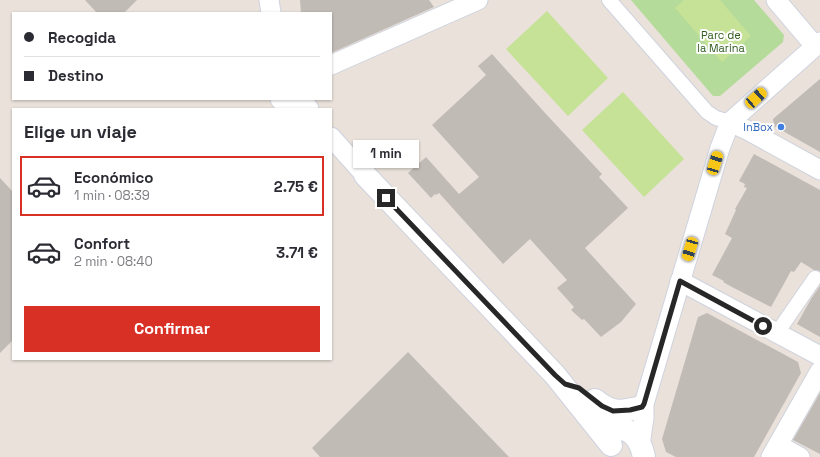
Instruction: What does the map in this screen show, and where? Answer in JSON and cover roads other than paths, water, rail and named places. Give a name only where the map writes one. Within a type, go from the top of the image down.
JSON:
[{"type":"street","points":[[263,0],[264,12]]},
{"type":"street","points":[[269,0],[271,12]]},
{"type":"street","points":[[281,0],[283,12]]},
{"type":"street","points":[[332,65],[453,5],[478,0]]},
{"type":"street","points":[[609,0],[703,108],[716,118],[749,130],[820,170]]},
{"type":"street","points":[[332,137],[365,175],[560,379],[627,444],[643,406],[720,148],[730,122],[818,44],[776,0]]},
{"type":"street","points":[[281,100],[287,108]]},
{"type":"street","points":[[332,149],[365,175]]},
{"type":"street","points":[[776,333],[815,278]]},
{"type":"street","points":[[680,281],[820,356]]},
{"type":"street","points":[[800,457],[774,451],[820,371]]},
{"type":"street","points":[[560,379],[579,388],[602,406],[613,411],[630,410],[643,406]]},
{"type":"place","name":"InBox","points":[[781,127]]},
{"type":"park label","name":"Parc de la Marina","points":[[721,41]]}]
